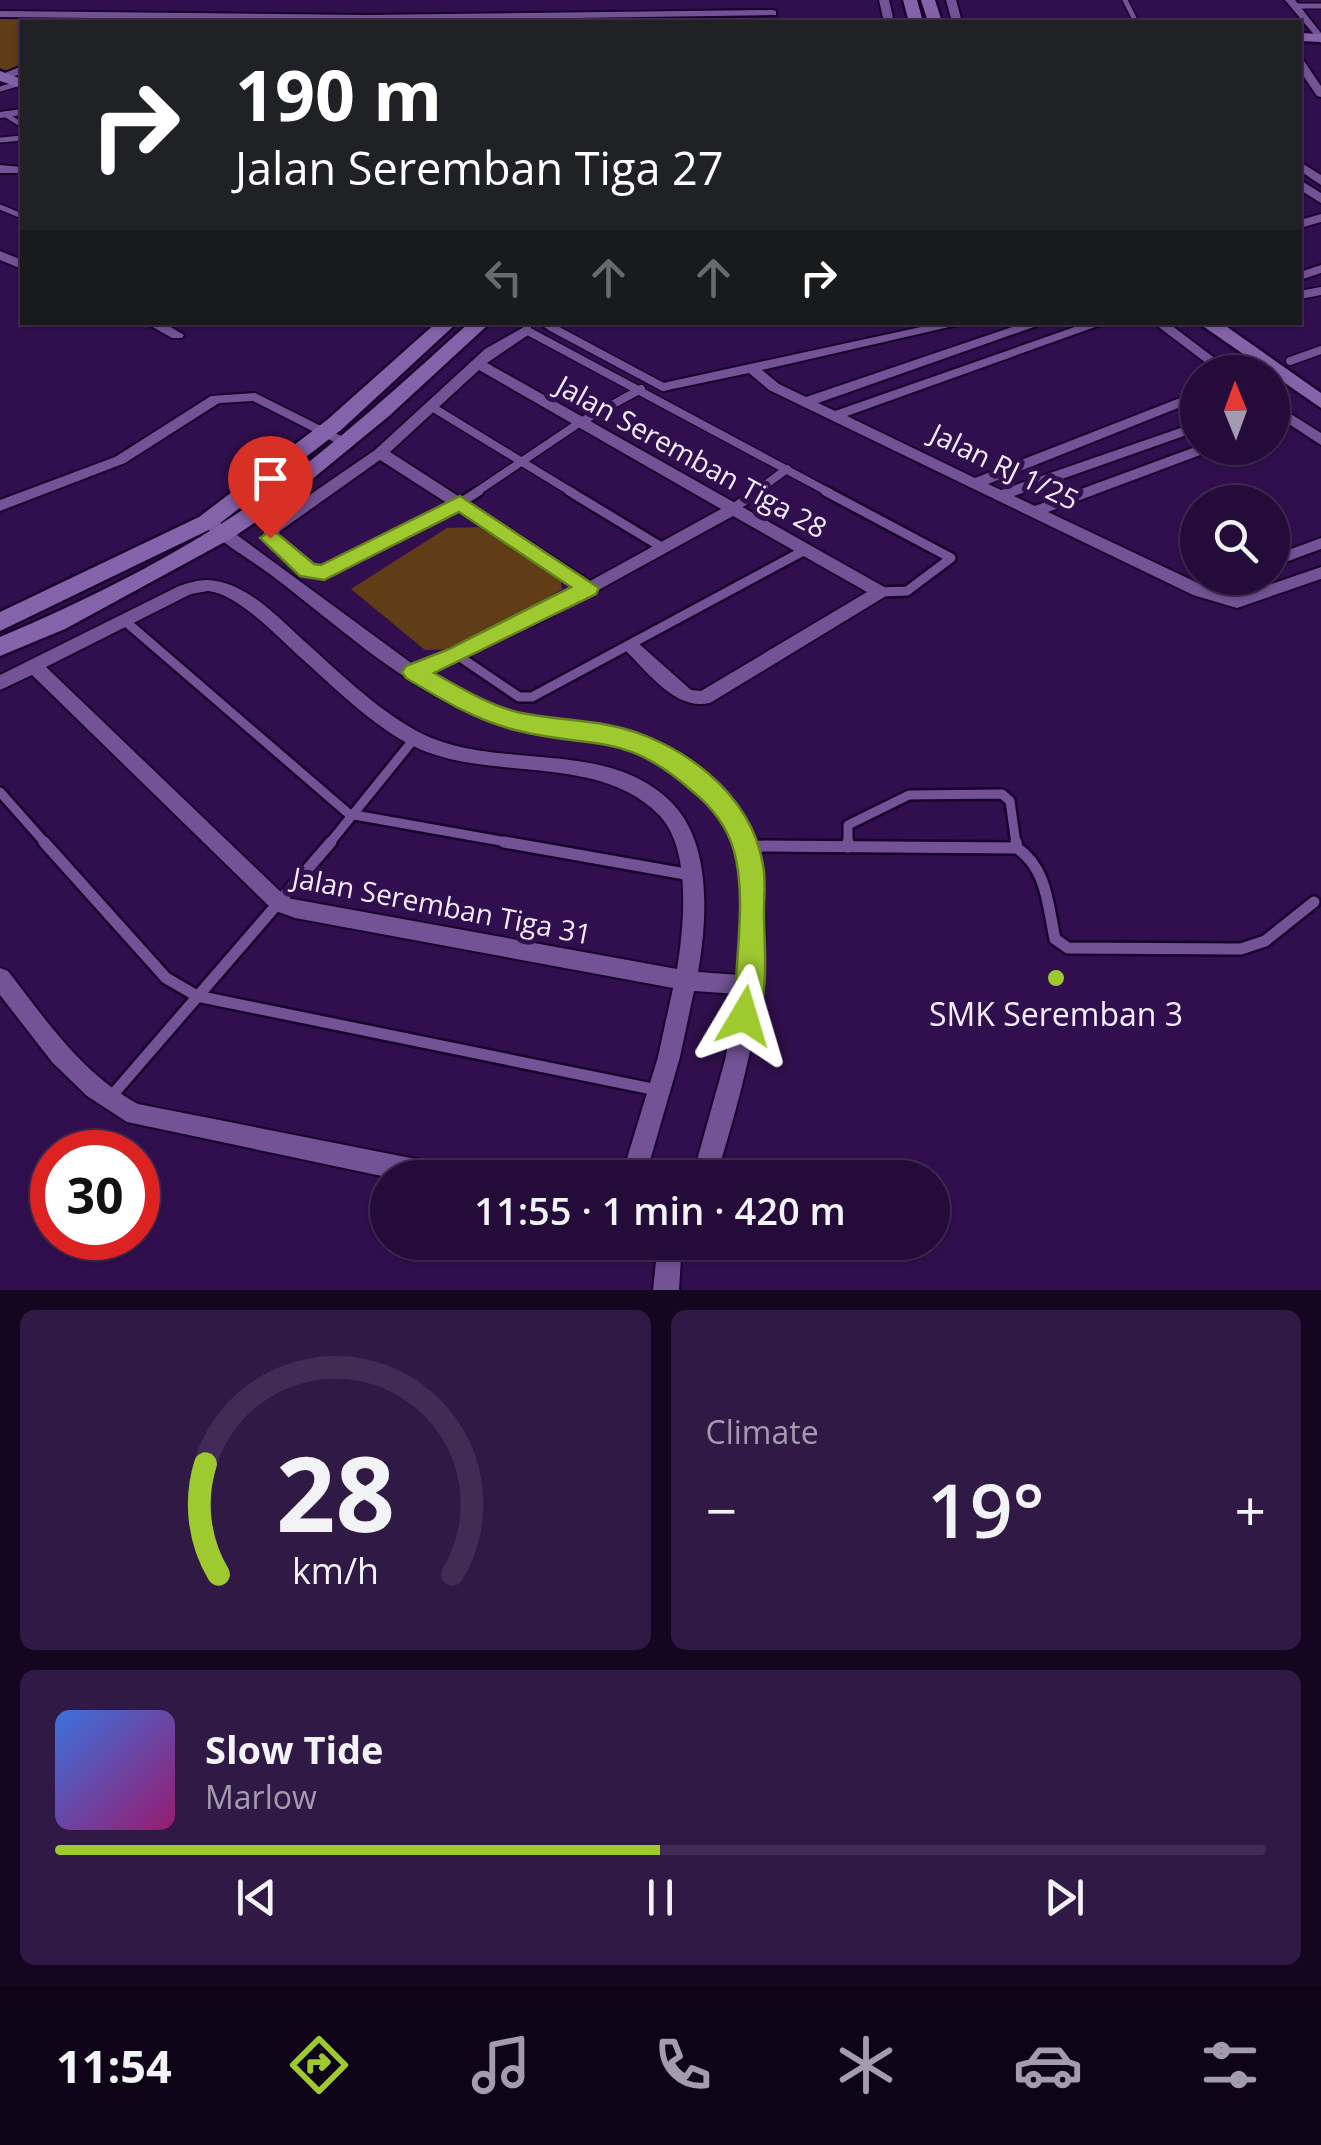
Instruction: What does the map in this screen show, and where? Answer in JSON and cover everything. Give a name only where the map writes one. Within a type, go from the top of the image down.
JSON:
[{"type":"main road","points":[[334,437],[446,325]]},
{"type":"main road","points":[[0,647],[56,623],[216,528],[478,325]]},
{"type":"main road","points":[[1210,325],[1321,402]]},
{"type":"main road","points":[[1238,325],[1283,355]]},
{"type":"main road","points":[[1290,360],[1321,382]]},
{"type":"main road","points":[[0,622],[216,528]]},
{"type":"street","points":[[0,14],[258,20],[773,18],[772,0]]},
{"type":"street","points":[[1292,3],[1314,35]]},
{"type":"street","points":[[129,20],[138,16]]},
{"type":"street","points":[[1302,66],[1321,94]]},
{"type":"street","points":[[156,325],[177,335]]},
{"type":"street","points":[[663,388],[953,325]]},
{"type":"street","points":[[986,325],[1001,337]]},
{"type":"street","points":[[806,402],[1034,325]]},
{"type":"street","points":[[836,416],[1094,325]]},
{"type":"street","points":[[1162,325],[1203,355]]},
{"type":"street","points":[[460,503],[318,574],[308,571],[270,538],[270,533],[380,453],[490,352],[526,330]]},
{"type":"street","name":"Jalan Seremban Tiga 28","points":[[479,364],[880,592]]},
{"type":"street","name":"Jalan RJ 1/25","points":[[754,370],[774,387],[1180,582]]},
{"type":"street","points":[[0,506],[120,460],[216,399],[256,397],[334,437]]},
{"type":"street","points":[[976,483],[1180,402]]},
{"type":"street","points":[[1290,425],[1321,440]]},
{"type":"street","points":[[1002,495],[1180,432]]},
{"type":"street","points":[[380,453],[588,588]]},
{"type":"street","points":[[1036,511],[1180,458]]},
{"type":"street","points":[[414,672],[457,655],[731,510]]},
{"type":"street","points":[[216,528],[414,672],[475,707],[518,722],[610,734],[644,744],[672,759],[722,801],[746,846],[753,890],[750,986],[710,1160]]},
{"type":"street","points":[[1290,555],[1321,543]]},
{"type":"street","name":"Jalan RJ 1/25","points":[[1290,584],[1321,573]]},
{"type":"street","points":[[0,684],[184,590],[222,588],[414,739],[462,756],[573,768],[638,786],[665,808],[676,824],[685,842],[691,875],[691,931],[684,980],[660,1090],[639,1160]]},
{"type":"street","points":[[631,646],[694,699],[704,698],[880,592]]},
{"type":"street","name":"Jalan RJ 1/25","points":[[1213,595],[1237,602],[1257,595]]},
{"type":"street","name":"Jalan Seremban Tiga 31","points":[[36,668],[280,904],[294,910],[684,980],[750,986]]},
{"type":"street","points":[[0,978],[77,1074],[106,1102],[135,1114],[370,1162]]},
{"type":"street","points":[[666,1290],[668,1260]]},
{"type":"lane","points":[[1292,3],[1321,6]]},
{"type":"lane","points":[[553,325],[554,332],[663,388]]},
{"type":"lane","points":[[526,330],[951,558],[907,591],[880,592]]},
{"type":"lane","points":[[1290,360],[1321,350]]},
{"type":"lane","points":[[460,503],[580,423],[641,389]]},
{"type":"lane","points":[[432,407],[663,548]]},
{"type":"lane","points":[[731,510],[787,469]]},
{"type":"lane","points":[[457,655],[525,698],[631,646],[807,548]]},
{"type":"lane","points":[[125,621],[350,814],[691,875]]},
{"type":"lane","points":[[106,1102],[280,904],[414,739]]},
{"type":"lane","points":[[0,792],[166,978],[197,996],[660,1090]]},
{"type":"lane","points":[[848,847],[848,825],[898,798],[1002,794],[1010,801],[1017,848]]},
{"type":"lane","points":[[746,846],[1017,848],[1037,864],[1055,938],[1068,948],[1240,948],[1266,941],[1314,902]]},
{"type":"shaded area","points":[[0,17],[121,20],[20,20],[20,65],[8,71],[0,68]]},
{"type":"shaded area","points":[[485,527],[560,573],[562,589],[463,649],[425,650],[351,589],[447,528]]},
{"type":"place","name":"SMK Seremban 3","points":[[1056,978]]},
{"type":"route","points":[[270,538],[308,571],[324,573],[460,503],[588,588],[457,655],[414,672],[475,707],[518,722],[610,734],[644,744],[672,759],[722,801],[746,846],[751,868],[750,986],[744,1016]]}]
